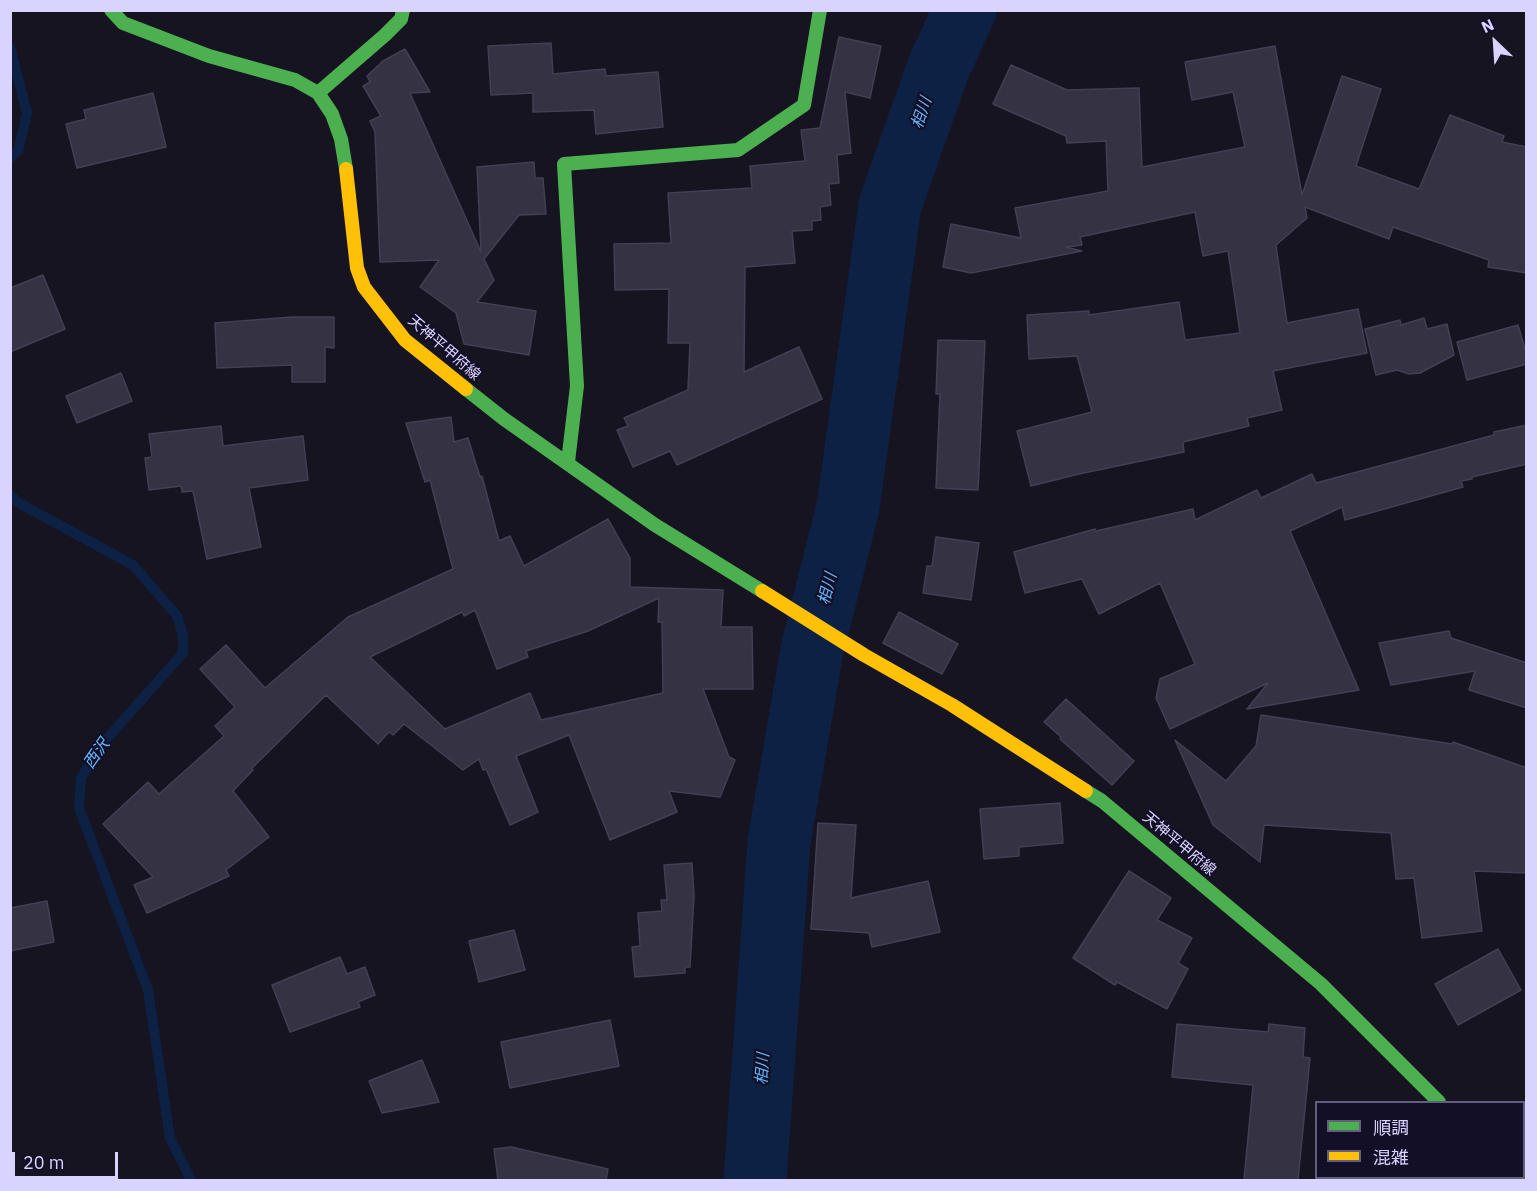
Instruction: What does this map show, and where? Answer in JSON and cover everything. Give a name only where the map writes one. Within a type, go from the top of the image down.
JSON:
[{"type":"main road","points":[[111,10],[123,23],[209,56],[295,80],[318,93],[385,35],[401,19],[403,10]]},
{"type":"main road","points":[[568,462],[577,386],[564,164],[738,150],[804,105],[820,10]]},
{"type":"main road","name":"天神平甲府線","points":[[318,93],[332,114],[341,139],[357,268],[369,295],[405,340],[504,419],[655,525],[864,655],[952,705],[1101,801],[1321,984],[1438,1101]]},
{"type":"building","points":[[839,37],[881,46],[870,98],[845,92],[851,153],[837,155],[839,183],[829,184],[831,205],[820,207],[821,220],[812,221],[812,230],[792,231],[795,263],[745,267],[744,372],[799,347],[822,399],[677,465],[670,451],[633,467],[617,430],[628,426],[624,418],[688,390],[690,343],[668,343],[669,289],[615,290],[614,244],[671,243],[668,193],[752,188],[750,166],[805,161],[801,130],[820,128]]},
{"type":"building","points":[[551,43],[553,74],[605,69],[606,76],[658,72],[663,127],[596,134],[594,110],[533,112],[533,93],[491,95],[488,46]]},
{"type":"building","points":[[1275,46],[1302,195],[1342,76],[1381,89],[1356,166],[1419,189],[1450,115],[1504,136],[1502,142],[1527,147],[1527,273],[1488,267],[1489,260],[1393,227],[1389,239],[1305,207],[1307,218],[1276,245],[1287,323],[1358,309],[1367,353],[1273,371],[1282,410],[1247,418],[1249,426],[1183,442],[1184,452],[1031,486],[1017,431],[1092,412],[1077,356],[1029,359],[1027,315],[1089,311],[1089,315],[1179,302],[1185,340],[1240,333],[1228,251],[1203,256],[1195,212],[1080,237],[1082,245],[1066,247],[1082,251],[971,273],[943,267],[951,224],[1021,238],[1015,208],[1108,191],[1106,141],[1067,143],[1066,136],[993,104],[1011,65],[1067,90],[1139,88],[1142,167],[1245,147],[1233,92],[1192,100],[1185,62]]},
{"type":"building","points":[[405,49],[430,92],[410,93],[481,252],[477,167],[534,162],[535,178],[543,178],[546,214],[519,215],[484,259],[494,280],[477,302],[536,311],[529,355],[464,344],[456,313],[420,287],[439,260],[380,262],[375,132],[370,121],[381,116],[363,86],[370,82],[367,76],[383,61]]},
{"type":"building","points":[[153,93],[166,147],[77,168],[66,124],[86,119],[84,110]]},
{"type":"building","points":[[43,275],[65,329],[10,352],[10,288]]},
{"type":"building","points":[[292,317],[334,317],[334,348],[325,347],[325,382],[292,382],[292,365],[217,368],[215,323]]},
{"type":"building","points":[[1424,318],[1427,329],[1447,324],[1454,355],[1420,373],[1409,374],[1397,370],[1376,375],[1365,329],[1400,320],[1401,325]]},
{"type":"building","points":[[1518,325],[1527,364],[1467,380],[1457,342]]},
{"type":"building","points":[[938,340],[985,341],[978,490],[936,488],[940,394],[936,394]]},
{"type":"building","points":[[121,373],[132,401],[77,423],[66,396]]},
{"type":"building","points":[[451,417],[454,442],[468,438],[480,477],[482,476],[499,541],[510,536],[524,566],[608,519],[630,558],[630,587],[723,590],[721,627],[752,627],[753,689],[703,689],[729,757],[735,760],[720,797],[669,791],[677,812],[610,840],[569,735],[516,756],[538,812],[510,825],[486,769],[483,770],[479,759],[463,770],[404,724],[393,735],[389,732],[378,744],[326,695],[252,768],[253,770],[233,791],[269,837],[226,870],[229,876],[147,913],[134,885],[153,877],[103,824],[148,782],[159,794],[224,736],[215,726],[235,707],[200,669],[226,645],[265,688],[348,617],[453,569],[430,480],[425,482],[406,423]],"holes":[[[659,598],[658,622],[662,622],[663,693],[541,720],[530,693],[445,729],[370,657],[462,612],[464,616],[475,610],[497,669],[528,657],[526,651],[588,631]]]},
{"type":"building","points":[[1527,425],[1527,464],[1472,477],[1472,479],[1461,481],[1463,487],[1345,520],[1342,507],[1290,531],[1359,690],[1247,709],[1268,683],[1170,729],[1156,698],[1160,679],[1195,664],[1160,583],[1099,614],[1082,579],[1025,593],[1014,552],[1095,529],[1096,531],[1193,509],[1195,520],[1257,490],[1261,498],[1312,474],[1316,483],[1494,435],[1494,432]]},
{"type":"building","points":[[221,426],[223,446],[303,436],[308,480],[249,488],[261,547],[207,559],[193,491],[182,492],[181,486],[149,490],[145,458],[152,457],[149,434]]},
{"type":"building","points":[[936,537],[979,543],[971,600],[923,593],[927,566],[932,566]]},
{"type":"building","points":[[899,612],[958,644],[942,674],[883,643]]},
{"type":"building","points":[[1449,631],[1451,638],[1527,663],[1527,708],[1469,690],[1475,671],[1391,685],[1379,643]]},
{"type":"building","points":[[1066,699],[1134,761],[1112,785],[1044,722]]},
{"type":"building","points":[[1261,715],[1452,744],[1453,742],[1527,768],[1527,873],[1474,871],[1482,931],[1422,938],[1414,878],[1396,879],[1391,833],[1264,825],[1260,862],[1213,825],[1175,740],[1226,781],[1256,746]]},
{"type":"building","points":[[1060,803],[1063,843],[1019,847],[1019,856],[984,859],[980,809]]},
{"type":"building","points":[[818,823],[856,825],[851,898],[928,881],[940,932],[872,947],[869,933],[811,929]]},
{"type":"building","points":[[692,863],[694,896],[690,967],[685,967],[685,973],[635,977],[632,947],[640,946],[638,913],[662,911],[661,900],[667,900],[664,865]]},
{"type":"building","points":[[1129,871],[1171,898],[1157,920],[1192,938],[1178,963],[1188,969],[1167,1009],[1117,982],[1115,985],[1073,958]]},
{"type":"building","points":[[47,901],[54,942],[10,951],[10,908]]},
{"type":"building","points":[[514,930],[525,970],[479,982],[469,941]]},
{"type":"building","points":[[1498,949],[1521,990],[1458,1025],[1435,984]]},
{"type":"building","points":[[340,957],[347,974],[365,967],[375,995],[358,1002],[360,1007],[290,1032],[272,985]]},
{"type":"building","points":[[610,1020],[619,1066],[510,1088],[501,1042]]},
{"type":"building","points":[[1177,1024],[1268,1032],[1269,1024],[1305,1028],[1303,1057],[1310,1058],[1298,1180],[1244,1180],[1253,1085],[1172,1077]]},
{"type":"building","points":[[422,1060],[439,1102],[382,1113],[369,1081]]},
{"type":"building","points":[[511,1147],[608,1169],[606,1180],[498,1180],[494,1149]]},
{"type":"waterway","name":"相川","points":[[755,1180],[779,842],[812,650],[848,507],[890,205],[938,69],[965,10]]},
{"type":"waterway","points":[[10,47],[27,113],[18,151],[10,158]]},
{"type":"waterway","name":"西沢","points":[[10,495],[19,503],[133,565],[177,616],[183,635],[183,653],[103,743],[81,778],[79,808],[148,990],[170,1138],[191,1180]]},
{"type":"traffic: fast","points":[[111,10],[123,23],[209,56],[295,80],[318,93],[332,114],[341,139],[346,169]]},
{"type":"traffic: fast","points":[[318,93],[385,35],[401,19],[403,10]]},
{"type":"traffic: fast","points":[[568,462],[577,386],[564,164],[738,150],[804,105],[820,10]]},
{"type":"traffic: fast","points":[[466,389],[504,419],[655,525],[762,591]]},
{"type":"traffic: fast","points":[[1086,791],[1102,801],[1321,984],[1438,1101]]},
{"type":"traffic: slow","points":[[346,169],[357,268],[364,287],[405,340],[466,389]]},
{"type":"traffic: slow","points":[[762,591],[864,655],[952,705],[1086,791]]}]
